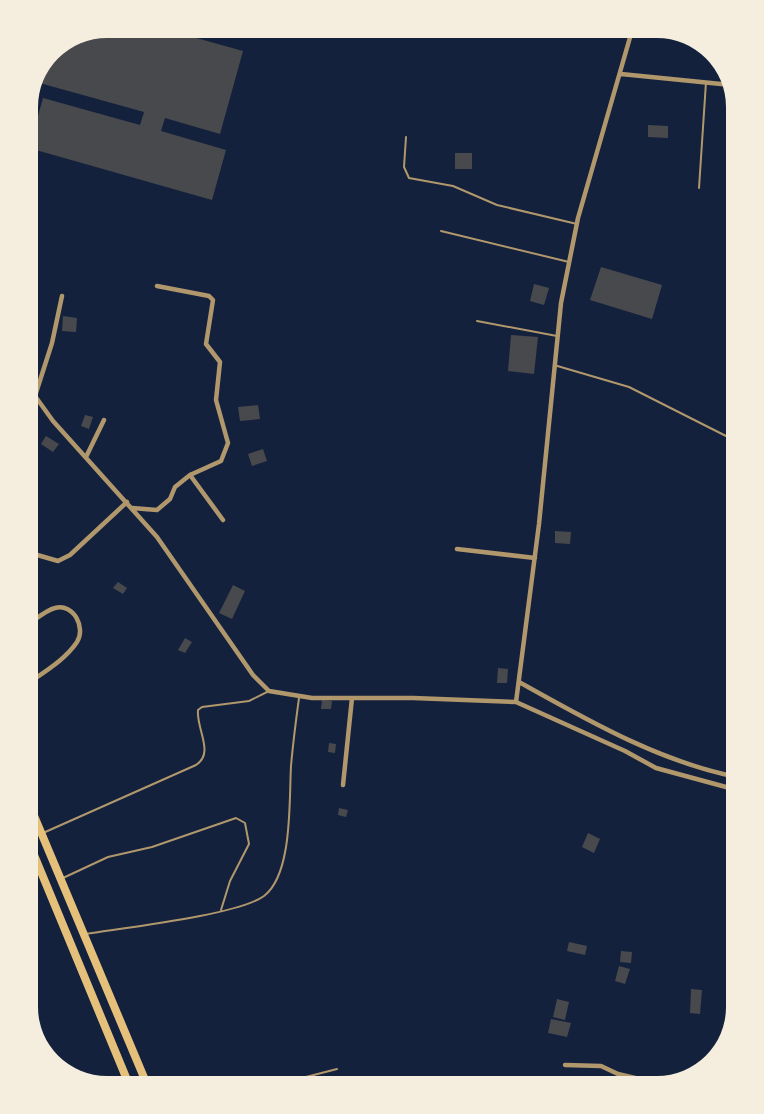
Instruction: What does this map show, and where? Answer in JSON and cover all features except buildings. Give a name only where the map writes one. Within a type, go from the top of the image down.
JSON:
[{"type":"highway","points":[[38,825],[143,1076]]},
{"type":"highway","points":[[38,865],[125,1076]]},
{"type":"street","points":[[517,700],[535,558],[557,336],[569,262],[602,128],[621,74],[630,38]]},
{"type":"street","points":[[621,74],[722,84]]},
{"type":"street","points":[[132,508],[157,510],[170,499],[175,487],[190,475],[221,461],[228,443],[216,400],[220,362],[206,344],[213,302],[209,296],[157,286]]},
{"type":"street","points":[[38,387],[52,343],[62,296]]},
{"type":"street","points":[[38,400],[53,421],[157,537],[253,675],[269,691],[299,696],[352,698],[517,700],[626,751],[656,768],[726,787]]},
{"type":"street","points":[[86,456],[104,420]]},
{"type":"street","points":[[190,475],[223,520]]},
{"type":"street","points":[[38,555],[58,561],[70,555],[127,502]]},
{"type":"street","points":[[457,549],[535,558]]},
{"type":"street","points":[[38,618],[54,608],[63,608],[72,612],[80,624],[77,642],[62,658],[38,676]]},
{"type":"street","points":[[519,682],[569,711],[641,745],[726,773]]},
{"type":"street","points":[[343,785],[352,698]]},
{"type":"street","points":[[565,1065],[601,1066],[627,1076]]},
{"type":"lane","points":[[699,188],[706,82]]},
{"type":"lane","points":[[406,137],[404,167],[409,178],[453,186],[497,205],[577,224]]},
{"type":"lane","points":[[441,231],[569,262]]},
{"type":"lane","points":[[477,321],[557,336]]},
{"type":"lane","points":[[554,364],[629,387],[726,436]]},
{"type":"lane","points":[[42,834],[196,765],[203,760],[206,753],[198,710],[202,707],[249,701],[269,691]]},
{"type":"lane","points":[[83,934],[221,910],[263,897],[271,889],[284,856],[290,817],[291,763],[299,696]]},
{"type":"lane","points":[[60,879],[108,856],[152,847],[236,818],[245,823],[249,844],[230,881],[221,910]]},
{"type":"lane","points":[[310,1076],[337,1069]]}]
